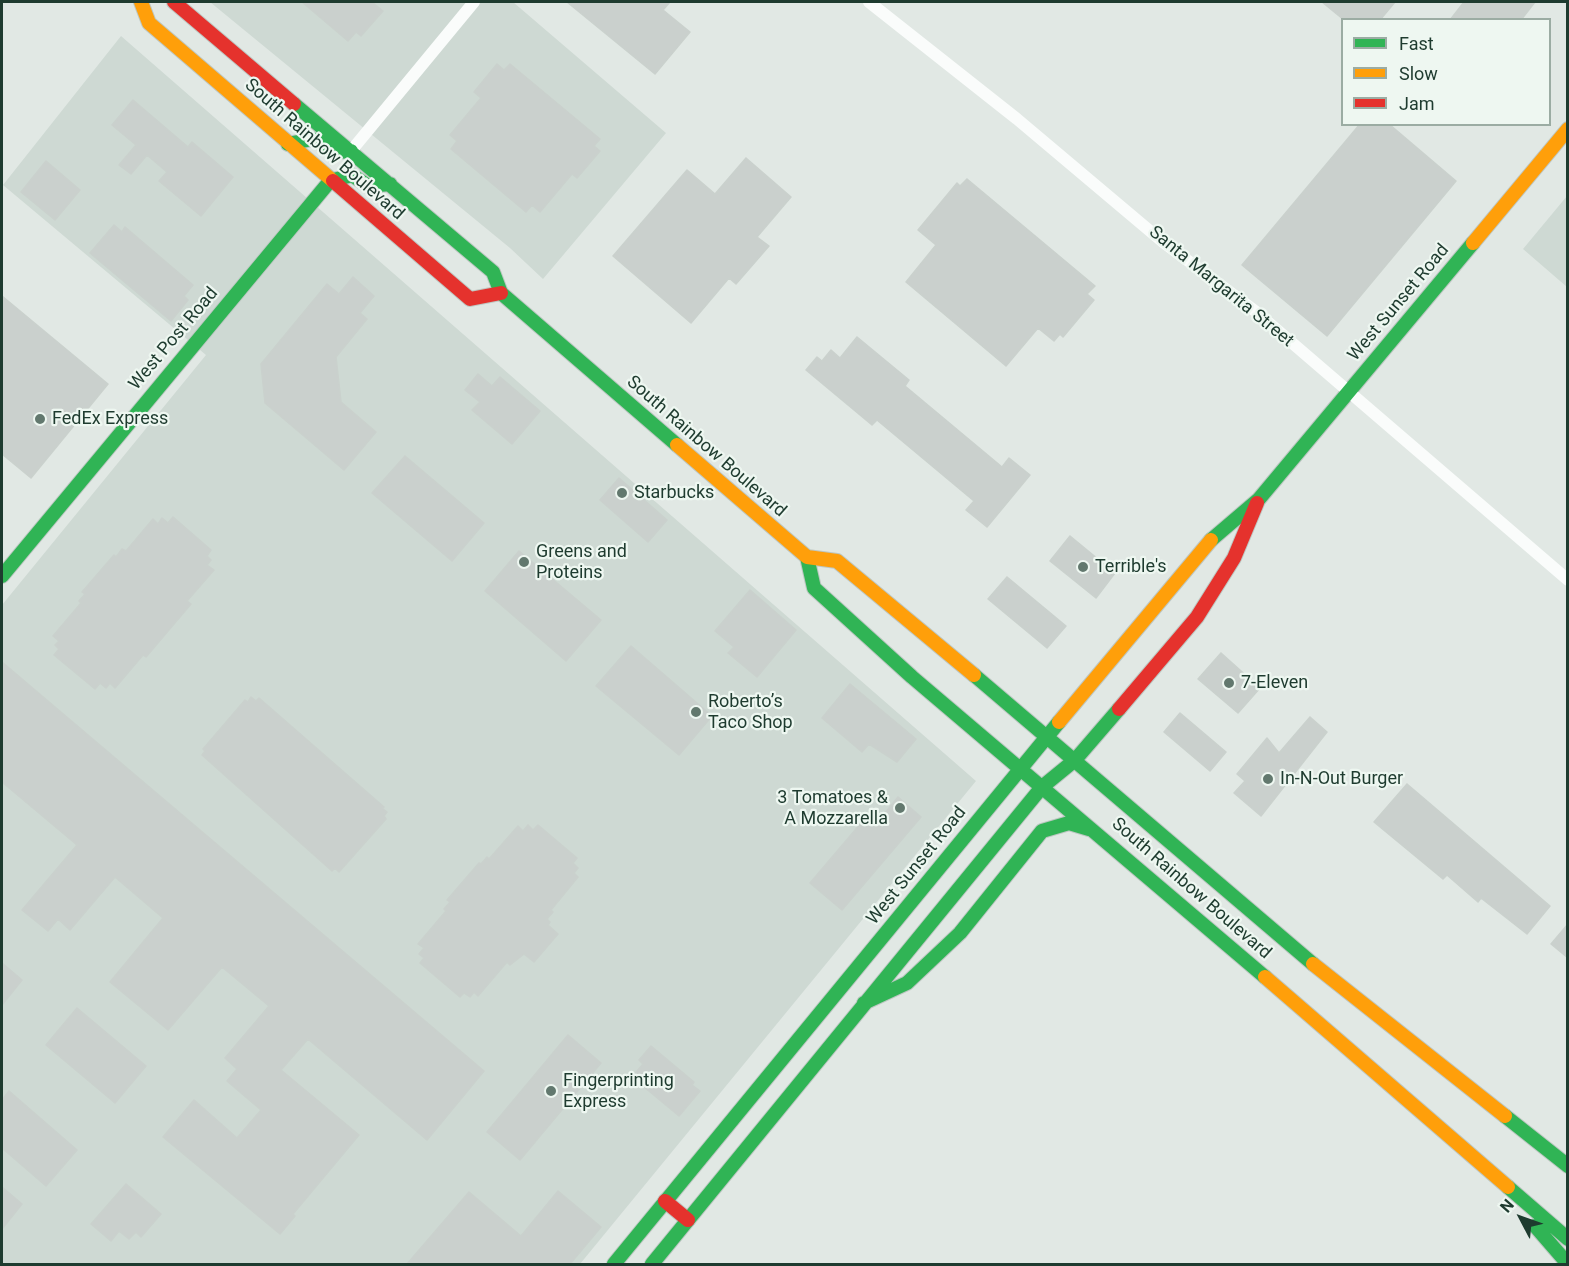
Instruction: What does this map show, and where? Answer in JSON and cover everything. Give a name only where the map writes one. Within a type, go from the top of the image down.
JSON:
[{"type":"main road","name":"South Rainbow Boulevard","points":[[141,2],[149,24],[330,181],[470,298],[501,293]]},
{"type":"main road","name":"South Rainbow Boulevard","points":[[174,2],[493,272],[501,293],[807,557],[837,561],[1047,736],[1341,988],[1568,1166]]},
{"type":"main road","name":"West Sunset Road","points":[[614,1264],[1020,768],[1215,535],[1259,500],[1568,129]]},
{"type":"main road","points":[[288,144],[312,140],[337,152],[351,151]]},
{"type":"main road","points":[[330,181],[352,175],[368,186],[390,184]]},
{"type":"main road","name":"West Post Road","points":[[2,576],[330,181]]},
{"type":"main road","name":"West Sunset Road","points":[[652,1264],[1042,787],[1075,760],[1197,618],[1234,558],[1259,500]]},
{"type":"main road","name":"South Rainbow Boulevard","points":[[807,557],[814,588],[912,677],[1095,830],[1568,1239]]},
{"type":"main road","points":[[843,985],[864,1003],[907,983],[960,933],[1042,831],[1069,823],[1095,830]]},
{"type":"main road","points":[[1422,1111],[1463,1164],[1537,1228],[1568,1264]]},
{"type":"main road","points":[[665,1201],[688,1220]]},
{"type":"street","points":[[351,151],[474,2]]},
{"type":"street","name":"Santa Margarita Street","points":[[868,2],[1017,119],[1163,242],[1255,311],[1568,580]]},
{"type":"shaded area","points":[[210,2],[513,2],[666,133],[543,279],[510,248]]},
{"type":"shaded area","points":[[121,36],[976,781],[580,1264],[2,1264],[2,605],[206,355],[3,185]]},
{"type":"shaded area","points":[[1567,196],[1567,287],[1523,249]]},
{"type":"building","points":[[302,2],[372,2],[383,11],[361,36],[356,32],[348,41]]},
{"type":"building","points":[[567,2],[670,2],[663,10],[690,32],[655,74]]},
{"type":"building","points":[[1322,2],[1395,2],[1382,18],[1342,18]]},
{"type":"building","points":[[1464,2],[1535,2],[1523,18],[1452,18]]},
{"type":"building","points":[[497,64],[504,70],[510,64],[600,139],[594,146],[600,151],[577,178],[572,174],[540,212],[532,205],[526,212],[451,149],[457,141],[450,135],[481,98],[474,92]]},
{"type":"building","points":[[133,100],[188,147],[192,142],[233,177],[201,216],[159,181],[167,172],[147,155],[131,174],[119,165],[136,145],[112,125]]},
{"type":"building","points":[[1358,126],[1391,126],[1456,181],[1327,336],[1242,265]]},
{"type":"building","points":[[746,158],[791,197],[757,237],[769,246],[736,284],[729,278],[691,323],[613,256],[687,170],[715,194]]},
{"type":"building","points":[[46,161],[80,190],[55,220],[21,192]]},
{"type":"building","points":[[967,179],[1095,286],[1087,294],[1094,300],[1063,337],[1060,334],[1054,341],[1038,328],[1006,366],[906,282],[936,245],[918,230],[957,183],[960,186]]},
{"type":"building","points":[[114,225],[122,232],[125,227],[193,285],[184,296],[188,300],[171,321],[90,253]]},
{"type":"building","points":[[353,277],[374,296],[360,313],[367,319],[336,357],[341,402],[376,432],[344,470],[265,403],[261,364],[327,284],[339,294]]},
{"type":"building","name":"FedEx Express","points":[[2,296],[108,384],[31,478],[2,454]]},
{"type":"building","points":[[857,337],[909,380],[905,386],[1002,467],[1009,458],[1030,475],[987,527],[966,510],[974,501],[877,420],[872,425],[806,370],[817,357],[822,361],[831,350],[840,358]]},
{"type":"building","points":[[478,374],[492,386],[500,377],[540,411],[512,444],[472,410],[480,402],[465,390]]},
{"type":"building","points":[[405,456],[484,523],[452,561],[372,493]]},
{"type":"building","points":[[619,478],[667,520],[648,542],[600,500]]},
{"type":"building","points":[[173,517],[211,550],[207,556],[211,560],[207,565],[214,570],[187,601],[191,604],[146,657],[143,655],[115,688],[110,683],[106,688],[100,683],[95,689],[54,655],[59,649],[55,645],[59,641],[53,636],[81,603],[79,601],[85,594],[82,592],[114,555],[116,557],[122,549],[126,551],[153,519],[158,524],[162,518],[168,523]]},
{"type":"building","name":"Terrible's","points":[[1070,536],[1115,573],[1096,598],[1050,561]]},
{"type":"building","points":[[519,551],[601,620],[566,661],[485,591]]},
{"type":"building","points":[[1007,577],[1066,626],[1047,648],[988,599]]},
{"type":"building","points":[[750,590],[796,630],[757,677],[728,653],[734,647],[715,631]]},
{"type":"building","points":[[631,646],[712,716],[679,755],[596,686]]},
{"type":"building","name":"7-Eleven","points":[[1221,653],[1260,688],[1238,713],[1198,679]]},
{"type":"building","points":[[2,662],[484,1071],[427,1140],[308,1039],[281,1070],[359,1135],[293,1214],[295,1216],[280,1234],[163,1137],[194,1100],[237,1138],[261,1110],[227,1081],[237,1069],[225,1058],[269,1006],[222,967],[168,1030],[110,982],[163,918],[115,877],[70,930],[58,919],[48,931],[22,910],[77,845],[2,782]]},
{"type":"building","points":[[850,684],[916,739],[897,762],[869,744],[862,752],[822,718]]},
{"type":"building","points":[[251,697],[256,701],[259,698],[387,812],[384,816],[386,819],[339,872],[335,868],[332,871],[202,755],[205,751],[203,749],[245,700],[248,702]]},
{"type":"building","name":"7-Eleven","points":[[1180,713],[1226,752],[1210,771],[1164,732]]},
{"type":"building","points":[[1310,717],[1327,732],[1261,816],[1234,793],[1245,781],[1237,774],[1267,738],[1279,753]]},
{"type":"building","points":[[1407,784],[1550,906],[1527,934],[1481,898],[1478,902],[1447,875],[1443,879],[1374,822]]},
{"type":"building","points":[[898,797],[921,817],[842,910],[810,883],[867,816],[876,824]]},
{"type":"building","points":[[528,825],[533,830],[538,825],[577,858],[573,863],[578,868],[574,873],[578,877],[551,910],[553,912],[547,919],[550,922],[548,925],[558,934],[534,962],[524,954],[510,965],[507,962],[478,996],[474,992],[470,997],[464,993],[460,997],[420,963],[424,958],[419,954],[424,948],[418,944],[446,911],[444,909],[450,902],[447,900],[479,863],[481,864],[487,857],[489,859],[518,826],[523,831]]},
{"type":"building","points":[[1568,924],[1568,958],[1551,944]]},
{"type":"building","points":[[2,963],[22,980],[2,1005]]},
{"type":"building","points":[[77,1008],[146,1066],[115,1103],[46,1045]]},
{"type":"building","points":[[568,1035],[601,1063],[520,1160],[487,1132]]},
{"type":"building","points":[[651,1046],[694,1082],[692,1085],[700,1091],[679,1116],[632,1077],[643,1064],[639,1060]]},
{"type":"building","points":[[9,1091],[77,1150],[46,1186],[2,1148],[2,1100]]},
{"type":"building","points":[[126,1184],[161,1214],[141,1237],[136,1232],[129,1239],[119,1231],[111,1241],[91,1224]]},
{"type":"building","points":[[2,1187],[22,1204],[2,1229]]},
{"type":"building","points":[[558,1191],[601,1227],[570,1264],[407,1264],[469,1192],[521,1236]]},
{"type":"traffic: fast","points":[[294,104],[493,272],[501,293],[677,445]]},
{"type":"traffic: fast","points":[[288,144],[312,139],[337,152],[351,151]]},
{"type":"traffic: fast","points":[[330,181],[352,175],[368,186],[390,184]]},
{"type":"traffic: fast","points":[[2,576],[330,181]]},
{"type":"traffic: fast","points":[[1211,540],[1259,499],[1473,243]]},
{"type":"traffic: fast","points":[[807,557],[814,588],[912,677],[1265,977]]},
{"type":"traffic: fast","points":[[974,675],[1313,964]]},
{"type":"traffic: fast","points":[[652,1264],[1042,787],[1075,760],[1119,709]]},
{"type":"traffic: fast","points":[[614,1264],[1059,722]]},
{"type":"traffic: fast","points":[[864,1003],[907,983],[960,933],[1042,831],[1069,823],[1089,829]]},
{"type":"traffic: fast","points":[[1505,1116],[1568,1166]]},
{"type":"traffic: fast","points":[[1508,1187],[1568,1239]]},
{"type":"traffic: fast","points":[[1535,1226],[1568,1264]]},
{"type":"traffic: slow","points":[[141,2],[149,23],[333,181]]},
{"type":"traffic: slow","points":[[1473,243],[1568,129]]},
{"type":"traffic: slow","points":[[677,445],[807,557],[837,561],[974,675]]},
{"type":"traffic: slow","points":[[1059,722],[1211,540]]},
{"type":"traffic: slow","points":[[1313,964],[1505,1116]]},
{"type":"traffic: slow","points":[[1265,977],[1508,1187]]},
{"type":"traffic: jam","points":[[174,2],[294,104]]},
{"type":"traffic: jam","points":[[333,181],[470,299],[501,293]]},
{"type":"traffic: jam","points":[[1119,709],[1197,617],[1234,558],[1257,503]]},
{"type":"traffic: jam","points":[[665,1201],[688,1220]]},
{"type":"place","name":"FedEx Express","points":[[40,419]]},
{"type":"place","name":"Starbucks","points":[[622,493]]},
{"type":"place","name":"Greens and Proteins","points":[[524,562]]},
{"type":"place","name":"Terrible's","points":[[1083,567]]},
{"type":"place","name":"7-Eleven","points":[[1229,683]]},
{"type":"place","name":"Roberto’s Taco Shop","points":[[696,712]]},
{"type":"place","name":"In-N-Out Burger","points":[[1268,779]]},
{"type":"place","name":"3 Tomatoes & A Mozzarella","points":[[900,808]]},
{"type":"place","name":"Fingerprinting Express","points":[[551,1091]]}]
